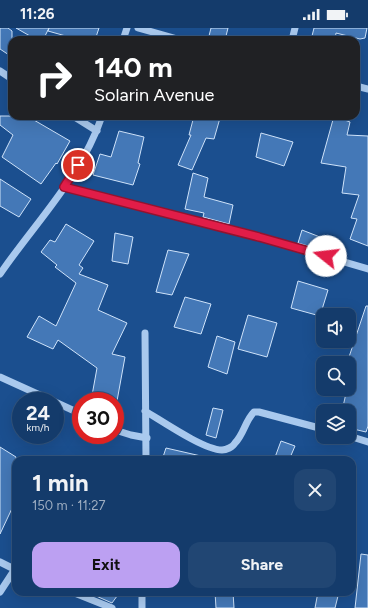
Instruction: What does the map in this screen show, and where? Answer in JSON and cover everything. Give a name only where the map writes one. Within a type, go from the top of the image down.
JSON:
[{"type":"street","points":[[138,28],[167,36]]},
{"type":"street","points":[[79,120],[97,131]]},
{"type":"street","points":[[1,271],[64,187],[97,131],[101,120]]},
{"type":"street","points":[[64,187],[259,237],[368,269]]},
{"type":"street","points":[[145,333],[146,456]]},
{"type":"street","points":[[0,377],[32,392]]},
{"type":"street","points":[[145,411],[191,439],[210,448],[222,450],[229,448],[236,443],[250,416],[254,412],[316,427]]},
{"type":"street","points":[[124,433],[147,438]]},
{"type":"street","points":[[356,438],[368,442]]},
{"type":"street","points":[[0,562],[12,568]]},
{"type":"street","points":[[0,592],[12,574]]},
{"type":"street","points":[[82,596],[112,608]]},
{"type":"street","points":[[142,596],[142,608]]},
{"type":"building","points":[[0,28],[8,28],[12,31],[12,36],[8,36],[8,54],[0,49]]},
{"type":"building","points":[[16,28],[49,28],[45,36],[30,36]]},
{"type":"building","points":[[49,28],[99,28],[96,36],[66,36],[48,31]]},
{"type":"building","points":[[211,28],[228,28],[226,36],[209,36]]},
{"type":"building","points":[[314,28],[367,28],[365,38],[360,39],[360,36],[348,36],[336,33],[336,36],[312,36]]},
{"type":"building","points":[[0,116],[8,116],[8,120],[34,120],[70,141],[57,164],[56,163],[41,184],[2,157],[13,135],[0,125]]},
{"type":"building","points":[[193,120],[219,120],[214,139],[206,138],[192,170],[178,165],[191,135],[189,135]]},
{"type":"building","points":[[333,120],[345,120],[350,122],[347,135],[368,136],[368,246],[350,239],[357,219],[351,218],[359,195],[342,193],[346,167],[321,163]]},
{"type":"building","points":[[119,131],[144,137],[138,163],[140,164],[133,185],[93,175],[100,154],[111,157]]},
{"type":"building","points":[[261,133],[293,142],[284,166],[256,157]]},
{"type":"building","points":[[193,173],[208,178],[204,197],[233,205],[229,224],[203,217],[204,213],[185,209]]},
{"type":"building","points":[[0,179],[31,199],[19,217],[0,206]]},
{"type":"building","points":[[66,224],[94,241],[79,265],[83,268],[79,274],[108,285],[98,310],[127,323],[112,354],[125,357],[119,392],[93,392],[97,368],[58,340],[53,349],[27,337],[39,316],[56,326],[76,283],[55,267],[57,265],[41,252],[50,240],[55,242]]},
{"type":"building","points":[[302,230],[338,244],[335,254],[298,243]]},
{"type":"building","points":[[115,233],[133,237],[128,264],[112,261]]},
{"type":"building","points":[[168,250],[189,254],[172,295],[156,292]]},
{"type":"building","points":[[298,281],[328,290],[322,308],[316,308],[316,315],[291,308]]},
{"type":"building","points":[[185,297],[211,304],[201,334],[174,327]]},
{"type":"building","points":[[366,306],[368,306],[368,426],[366,432],[356,430],[356,404],[344,404],[345,396],[356,396],[356,356],[349,356],[352,348],[356,348],[356,336]]},
{"type":"building","points":[[248,315],[277,323],[267,357],[238,349]]},
{"type":"building","points":[[217,336],[235,342],[227,374],[208,367]]},
{"type":"building","points":[[213,408],[223,410],[216,438],[206,435]]},
{"type":"building","points":[[281,441],[295,446],[291,456],[275,456]]},
{"type":"building","points":[[0,447],[14,456],[12,456],[12,508],[0,534]]},
{"type":"building","points":[[166,448],[201,456],[163,456]]},
{"type":"building","points":[[361,554],[368,555],[368,608],[355,608]]},
{"type":"building","points":[[96,596],[117,596],[112,603]]},
{"type":"building","points":[[215,596],[233,596],[234,608],[216,608]]},
{"type":"building","points":[[317,596],[338,596],[335,608],[315,608]]},
{"type":"route","points":[[78,165],[64,187],[259,237],[326,256]]}]
